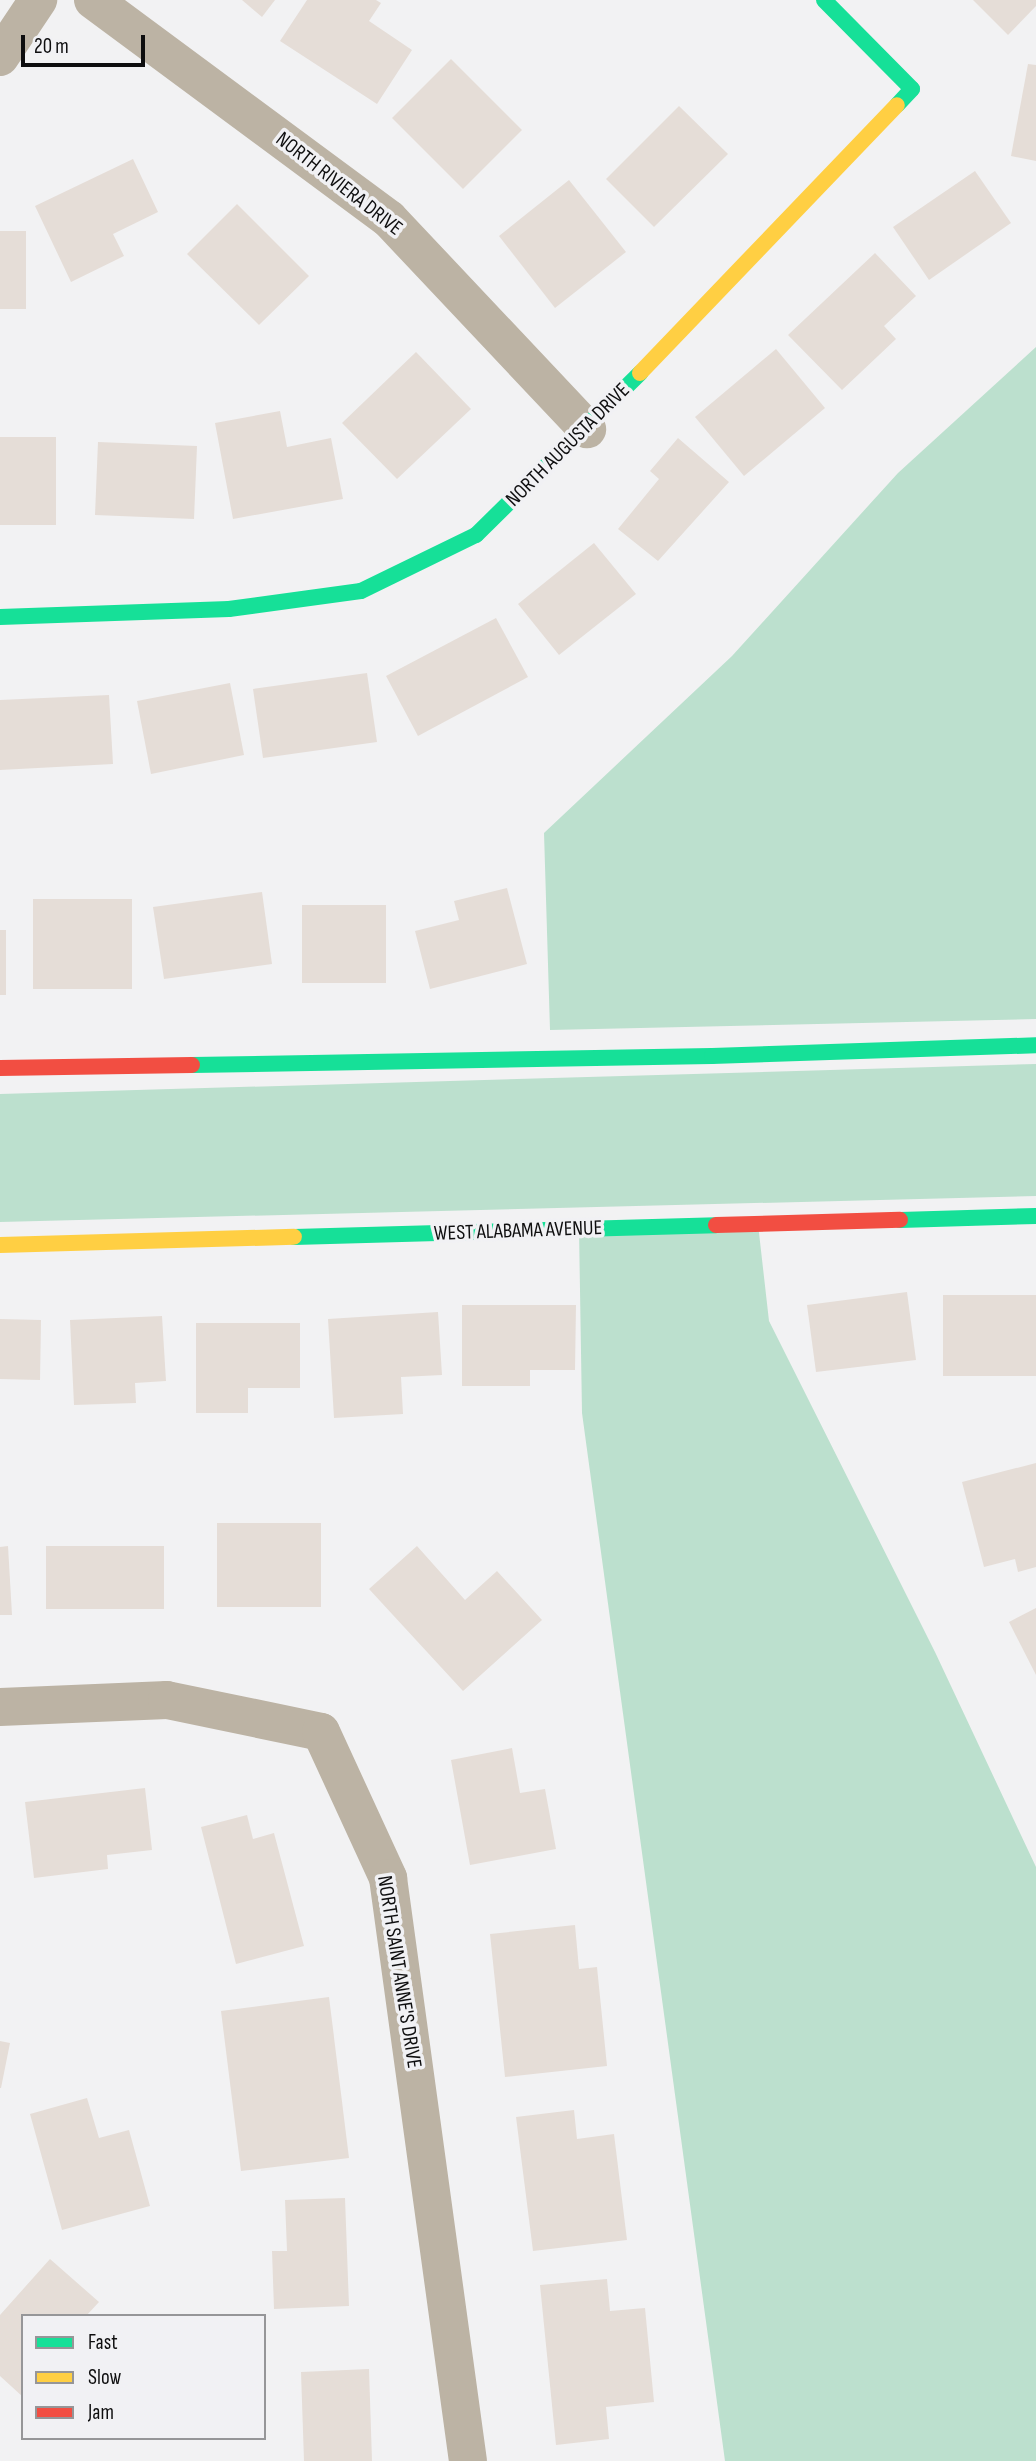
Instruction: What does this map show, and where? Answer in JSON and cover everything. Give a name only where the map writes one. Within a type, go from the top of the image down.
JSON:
[{"type":"street","points":[[0,57],[38,0]]},
{"type":"street","name":"NORTH RIVIERA DRIVE","points":[[93,0],[389,219],[587,429]]},
{"type":"street","name":"NORTH AUGUSTA DRIVE","points":[[0,617],[229,609],[361,591],[476,535],[587,429],[912,89],[824,0]]},
{"type":"street","points":[[0,1068],[712,1056],[1036,1045]]},
{"type":"street","name":"WEST ALABAMA AVENUE","points":[[0,1245],[1036,1216]]},
{"type":"street","name":"NORTH SAINT ANNE'S DRIVE","points":[[0,1707],[167,1700],[321,1732],[388,1878],[468,2461]]},
{"type":"green space","points":[[1036,347],[1036,1019],[550,1030],[544,833],[732,656],[898,473]]},
{"type":"green space","points":[[1036,1064],[1036,1196],[0,1222],[0,1094]]},
{"type":"green space","points":[[758,1224],[769,1321],[935,1652],[1036,1867],[1036,2461],[725,2461],[582,1413],[579,1229]]},
{"type":"building","points":[[242,0],[275,0],[262,17]]},
{"type":"building","points":[[307,0],[376,0],[381,3],[369,21],[412,50],[377,104],[280,41]]},
{"type":"building","points":[[973,0],[1036,0],[1036,6],[1008,35]]},
{"type":"building","points":[[451,59],[522,130],[463,189],[392,118]]},
{"type":"building","points":[[1028,64],[1036,65],[1036,161],[1011,156]]},
{"type":"building","points":[[679,106],[728,154],[654,227],[606,179]]},
{"type":"building","points":[[133,159],[158,212],[113,234],[124,256],[71,282],[35,206]]},
{"type":"building","points":[[975,171],[1011,223],[929,280],[893,227]]},
{"type":"building","points":[[569,180],[626,252],[555,308],[499,236]]},
{"type":"building","points":[[237,204],[309,276],[259,325],[187,254]]},
{"type":"building","points":[[0,231],[26,231],[26,309],[0,309]]},
{"type":"building","points":[[875,253],[916,296],[884,326],[896,339],[842,390],[788,335]]},
{"type":"building","points":[[776,349],[825,408],[744,476],[695,417]]},
{"type":"building","points":[[416,352],[471,409],[397,479],[342,423]]},
{"type":"building","points":[[280,411],[287,447],[331,438],[343,499],[233,519],[215,423]]},
{"type":"building","points":[[0,437],[56,437],[56,525],[0,525]]},
{"type":"building","points":[[678,438],[729,482],[658,561],[618,529],[659,479],[650,471]]},
{"type":"building","points":[[98,442],[197,446],[194,519],[95,515]]},
{"type":"building","points":[[594,543],[636,594],[559,655],[518,604]]},
{"type":"building","points":[[496,618],[528,677],[418,736],[386,676]]},
{"type":"building","points":[[367,673],[377,742],[263,758],[253,689]]},
{"type":"building","points":[[230,683],[244,755],[151,774],[137,701]]},
{"type":"building","points":[[109,695],[113,764],[0,770],[0,700]]},
{"type":"building","points":[[507,888],[527,964],[430,989],[415,931],[459,920],[454,901]]},
{"type":"building","points":[[262,892],[272,964],[164,979],[153,907]]},
{"type":"building","points":[[33,899],[132,899],[132,989],[33,989]]},
{"type":"building","points":[[302,905],[386,905],[386,983],[302,983]]},
{"type":"building","points":[[0,930],[6,930],[6,995],[0,995]]},
{"type":"building","points":[[907,1292],[916,1360],[816,1372],[807,1305]]},
{"type":"building","points":[[943,1295],[1036,1295],[1036,1376],[943,1376]]},
{"type":"building","points":[[462,1305],[576,1305],[575,1370],[530,1370],[530,1386],[462,1386]]},
{"type":"building","points":[[438,1312],[442,1375],[401,1377],[403,1414],[334,1418],[328,1319]]},
{"type":"building","points":[[162,1316],[166,1381],[135,1383],[136,1403],[74,1405],[70,1320]]},
{"type":"building","points":[[0,1319],[41,1320],[40,1380],[0,1379]]},
{"type":"building","points":[[196,1323],[300,1323],[300,1388],[248,1388],[248,1413],[196,1413]]},
{"type":"building","points":[[1036,1463],[1036,1567],[1018,1572],[1015,1559],[984,1567],[962,1482]]},
{"type":"building","points":[[217,1523],[321,1523],[321,1607],[217,1607]]},
{"type":"building","points":[[8,1546],[12,1615],[0,1615],[0,1547]]},
{"type":"building","points":[[46,1546],[164,1546],[164,1609],[46,1609]]},
{"type":"building","points":[[417,1546],[465,1600],[497,1571],[542,1620],[463,1691],[369,1589]]},
{"type":"building","points":[[1036,1608],[1036,1675],[1009,1622]]},
{"type":"building","points":[[512,1748],[520,1793],[545,1789],[556,1849],[470,1865],[451,1760]]},
{"type":"building","points":[[145,1788],[152,1850],[107,1855],[108,1869],[34,1878],[25,1802]]},
{"type":"building","points":[[247,1815],[253,1839],[274,1833],[304,1946],[236,1964],[201,1827]]},
{"type":"building","points":[[575,1925],[579,1969],[597,1967],[607,2066],[505,2077],[490,1934]]},
{"type":"building","points":[[329,1997],[349,2158],[241,2171],[221,2011]]},
{"type":"building","points":[[0,2041],[10,2043],[1,2088],[0,2088]]},
{"type":"building","points":[[87,2098],[99,2138],[129,2130],[150,2206],[62,2230],[30,2114]]},
{"type":"building","points":[[574,2110],[577,2139],[614,2134],[627,2240],[533,2251],[516,2117]]},
{"type":"building","points":[[345,2198],[349,2306],[274,2309],[272,2251],[287,2251],[285,2200]]},
{"type":"building","points":[[50,2259],[99,2302],[88,2314],[21,2314],[21,2395],[0,2376],[0,2315]]},
{"type":"building","points":[[607,2279],[610,2311],[645,2308],[654,2402],[606,2407],[609,2439],[556,2445],[540,2285]]},
{"type":"building","points":[[369,2369],[372,2461],[304,2461],[301,2372]]},
{"type":"traffic: fast","points":[[824,0],[912,89],[897,105]]},
{"type":"traffic: fast","points":[[0,617],[229,609],[361,591],[476,535],[640,373]]},
{"type":"traffic: fast","points":[[192,1065],[712,1056],[1036,1045]]},
{"type":"traffic: fast","points":[[900,1220],[1036,1216]]},
{"type":"traffic: fast","points":[[294,1237],[716,1225]]},
{"type":"traffic: slow","points":[[640,373],[897,105]]},
{"type":"traffic: slow","points":[[0,1245],[294,1237]]},
{"type":"traffic: jam","points":[[0,1068],[192,1065]]},
{"type":"traffic: jam","points":[[716,1225],[900,1220]]}]
